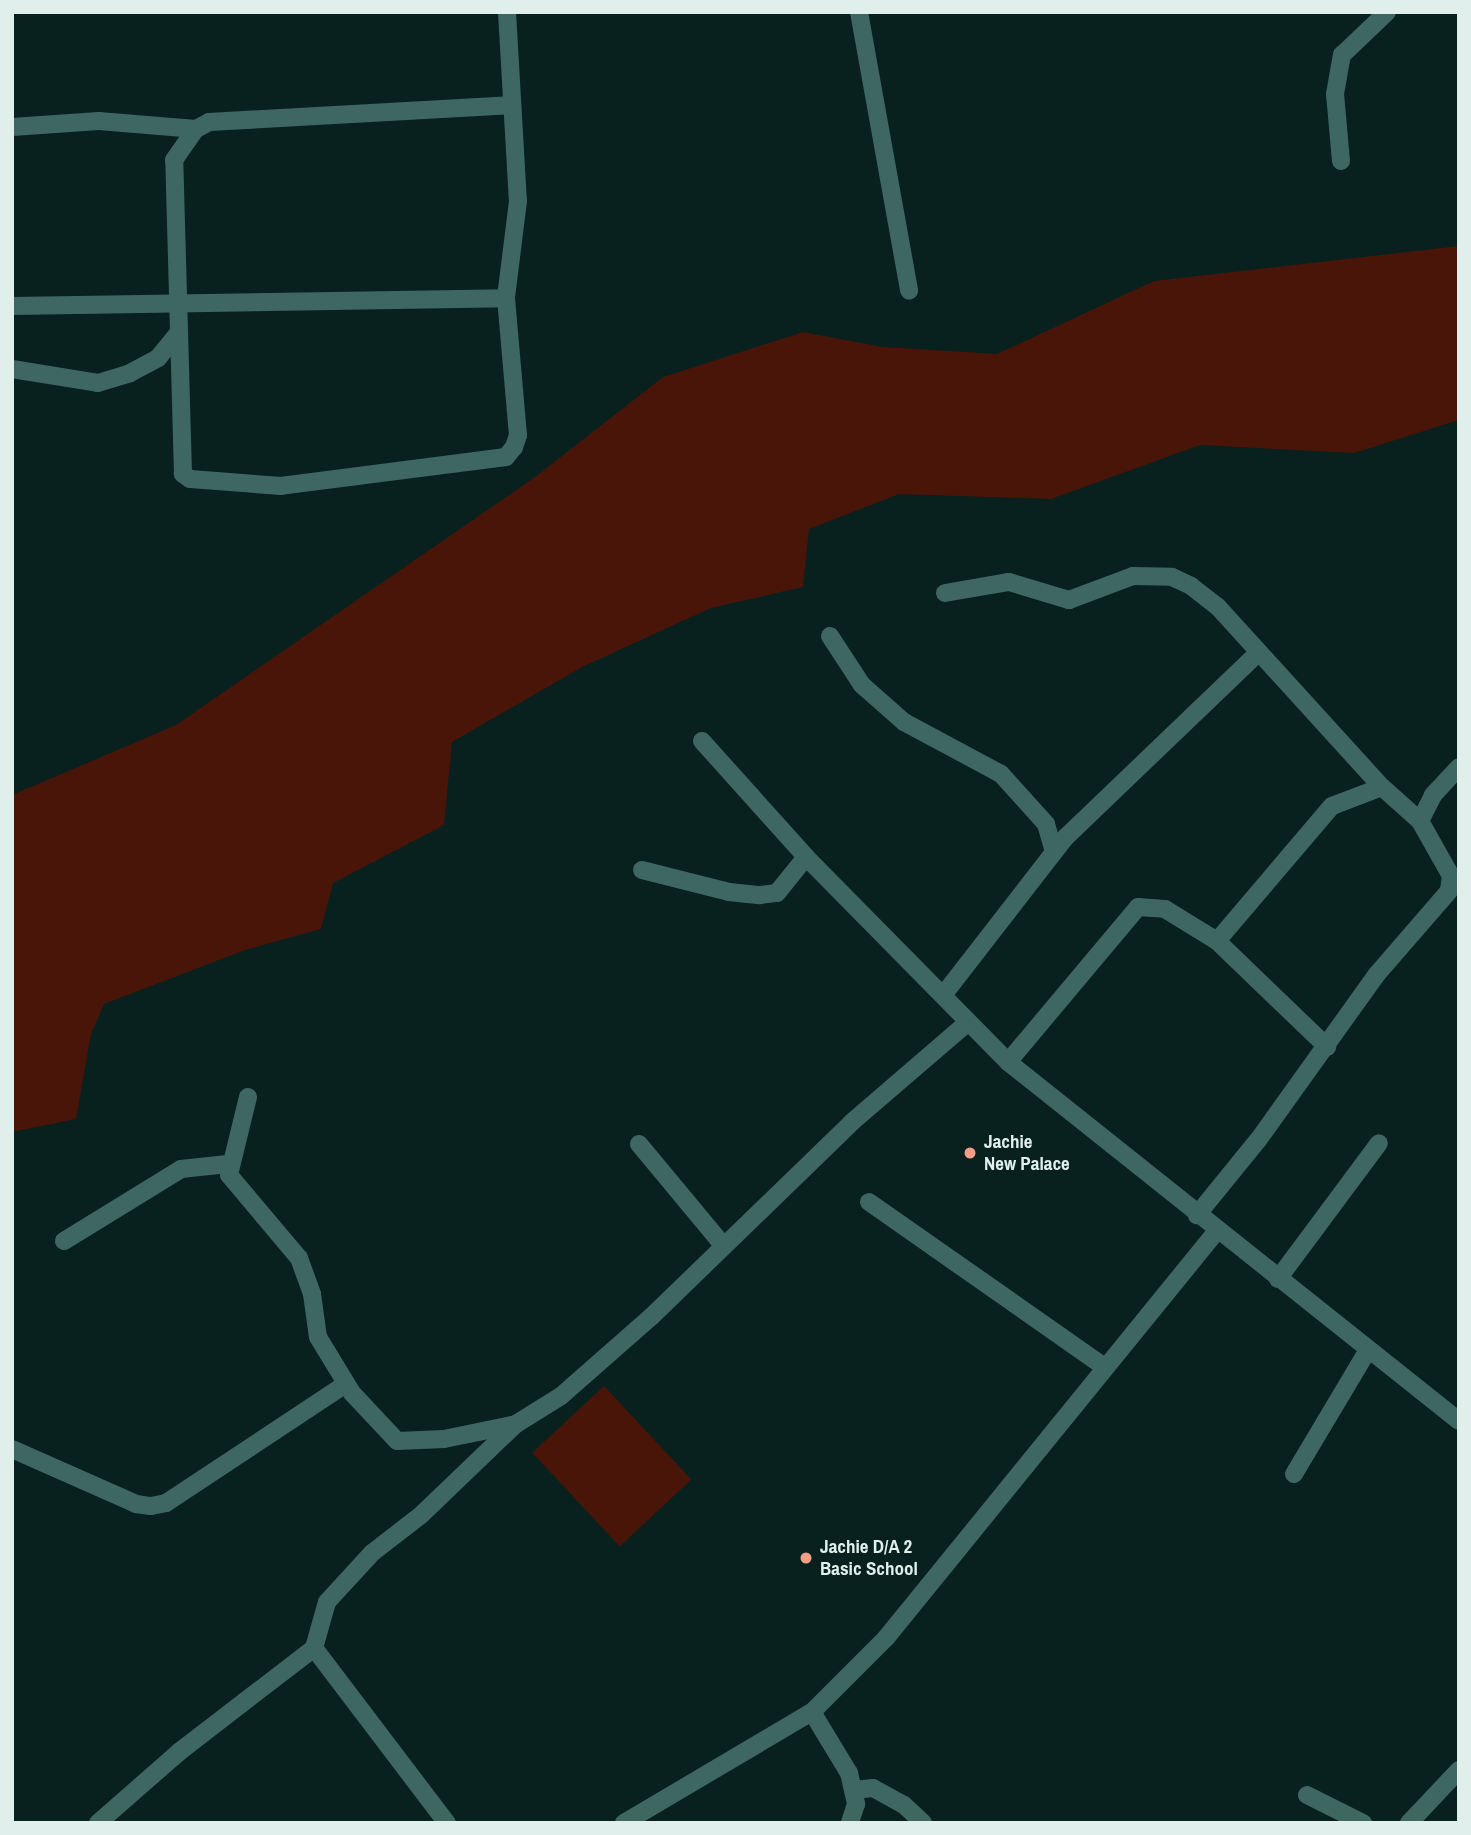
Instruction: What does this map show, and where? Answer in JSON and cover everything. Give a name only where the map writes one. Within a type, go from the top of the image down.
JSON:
[{"type":"street","points":[[507,12],[510,105],[518,201],[506,298],[518,435],[506,457],[281,486],[190,479],[183,474],[174,160],[196,129],[209,122],[510,105]]},
{"type":"street","points":[[859,12],[909,291]]},
{"type":"street","points":[[1341,161],[1335,94],[1342,55],[1387,12]]},
{"type":"street","points":[[12,127],[99,121],[196,129]]},
{"type":"street","points":[[12,306],[506,298]]},
{"type":"street","points":[[12,369],[98,383],[130,373],[158,358],[179,332]]},
{"type":"street","points":[[945,593],[1009,582],[1069,600],[1133,576],[1172,577],[1205,596],[1382,787],[1420,821],[1451,876],[1450,891],[1377,974],[1327,1047],[1197,1215]]},
{"type":"street","points":[[830,636],[862,685],[904,722],[1001,774],[1046,824],[1054,852]]},
{"type":"street","points":[[944,994],[1054,852],[1112,789],[1259,652]]},
{"type":"street","points":[[702,741],[806,858],[944,994],[967,1023],[1008,1062],[1216,1232],[1459,1421]]},
{"type":"street","points":[[1420,821],[1433,795],[1459,767]]},
{"type":"street","points":[[1217,941],[1332,806],[1382,787]]},
{"type":"street","points":[[642,870],[729,892],[761,895],[777,893],[806,858]]},
{"type":"street","points":[[1008,1062],[1138,907],[1165,909],[1217,941],[1327,1047]]},
{"type":"street","points":[[98,1823],[179,1752],[314,1648],[320,1619],[335,1591],[516,1424],[561,1396],[651,1317],[852,1122],[967,1023]]},
{"type":"street","points":[[248,1097],[228,1164],[229,1175],[245,1198],[281,1232],[299,1258],[312,1294],[318,1337],[346,1384],[397,1441],[444,1439],[516,1424]]},
{"type":"street","points":[[1278,1279],[1379,1143]]},
{"type":"street","points":[[639,1144],[723,1245]]},
{"type":"street","points":[[64,1241],[181,1168],[228,1164]]},
{"type":"street","points":[[869,1202],[1103,1366]]},
{"type":"street","points":[[624,1823],[812,1712],[886,1638],[1103,1366],[1216,1232]]},
{"type":"street","points":[[1294,1474],[1368,1350]]},
{"type":"street","points":[[12,1450],[136,1504],[151,1506],[166,1503],[346,1384]]},
{"type":"street","points":[[314,1648],[447,1823]]},
{"type":"street","points":[[812,1712],[849,1773],[856,1804],[850,1823]]},
{"type":"street","points":[[1409,1823],[1459,1770]]},
{"type":"street","points":[[854,1790],[873,1788],[904,1805],[923,1823]]},
{"type":"street","points":[[1307,1796],[1363,1823]]},
{"type":"shaded area","points":[[1459,246],[1459,420],[1354,453],[1200,445],[1051,499],[899,494],[809,529],[803,587],[711,608],[582,667],[452,742],[444,825],[333,883],[321,929],[245,950],[104,1004],[91,1034],[76,1119],[12,1132],[12,795],[176,725],[535,477],[663,377],[803,332],[883,347],[997,354],[1154,281]]},
{"type":"shaded area","points":[[604,1386],[691,1480],[620,1546],[532,1453]]},
{"type":"place","name":"Jachie New Palace","points":[[970,1153]]},
{"type":"place","name":"Jachie D/A 2 Basic School","points":[[806,1558]]}]
